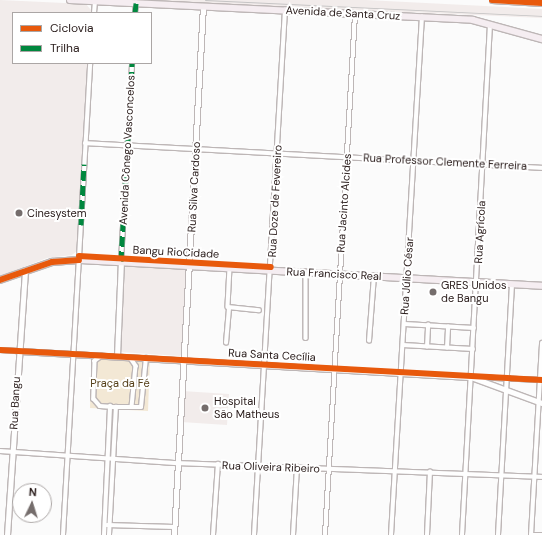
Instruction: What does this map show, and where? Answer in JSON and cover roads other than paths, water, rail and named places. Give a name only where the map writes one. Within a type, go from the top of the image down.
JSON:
[{"type":"main road","name":"Avenida de Santa Cruz","points":[[70,0],[473,20],[542,39]]},
{"type":"main road","name":"Rua Francisco Real","points":[[0,280],[52,262],[79,260],[542,286]]},
{"type":"street","points":[[492,0],[542,3],[542,0]]},
{"type":"street","points":[[94,12],[95,1]]},
{"type":"street","points":[[135,12],[136,3]]},
{"type":"street","name":"Rua Silva Cardoso","points":[[174,535],[197,149],[203,6]]},
{"type":"street","name":"Rua Doze de Fevereiro","points":[[254,535],[271,271],[285,10]]},
{"type":"street","name":"Rua Jacinto Alcides","points":[[325,535],[355,14]]},
{"type":"street","name":"Rua Júlio César","points":[[391,535],[402,372],[422,17]]},
{"type":"street","name":"Rua Agrícola","points":[[462,535],[490,25]]},
{"type":"street","points":[[63,535],[72,354],[90,64]]},
{"type":"street","name":"Avenida Cônego Vasconcelos","points":[[117,356],[132,64]]},
{"type":"street","name":"Rua Professor Clemente Ferreira","points":[[85,143],[278,152],[542,168]]},
{"type":"street","points":[[226,343],[230,268]]},
{"type":"street","name":"Rua Bangu","points":[[7,535],[18,351],[25,271]]},
{"type":"street","points":[[306,273],[306,338]]},
{"type":"street","points":[[369,341],[374,276]]},
{"type":"street","points":[[498,535],[512,284]]},
{"type":"street","points":[[229,308],[259,310]]},
{"type":"street","points":[[404,324],[474,328]]},
{"type":"street","points":[[427,347],[428,325]]},
{"type":"street","points":[[447,348],[448,327]]},
{"type":"street","points":[[542,343],[540,402],[533,477],[531,535],[542,535]]},
{"type":"street","points":[[403,345],[473,349]]},
{"type":"street","name":"Rua Santa Cecília","points":[[0,350],[541,380]]},
{"type":"street","points":[[102,356],[95,361],[93,395],[100,406],[116,407],[139,408],[143,403],[146,358]]},
{"type":"street","points":[[130,357],[136,366],[132,407]]},
{"type":"street","points":[[471,377],[540,402]]},
{"type":"street","points":[[104,535],[110,406]]},
{"type":"street","points":[[109,535],[116,407]]},
{"type":"street","name":"Rua Oliveira Ribeiro","points":[[0,451],[113,460],[542,477]]},
{"type":"street","points":[[213,535],[218,464]]},
{"type":"street","points":[[293,535],[297,467]]},
{"type":"street","points":[[427,535],[430,472]]},
{"type":"street","points":[[104,525],[174,527]]},
{"type":"railway","points":[[205,0],[542,16]]},
{"type":"place","name":"Cinesystem","points":[[19,213]]},
{"type":"place","name":"GRES Unidos de Bangu","points":[[433,292]]},
{"type":"place","name":"Hospital São Matheus","points":[[205,408]]},
{"type":"park label","name":"Praça da Fé","points":[[120,383]]}]
